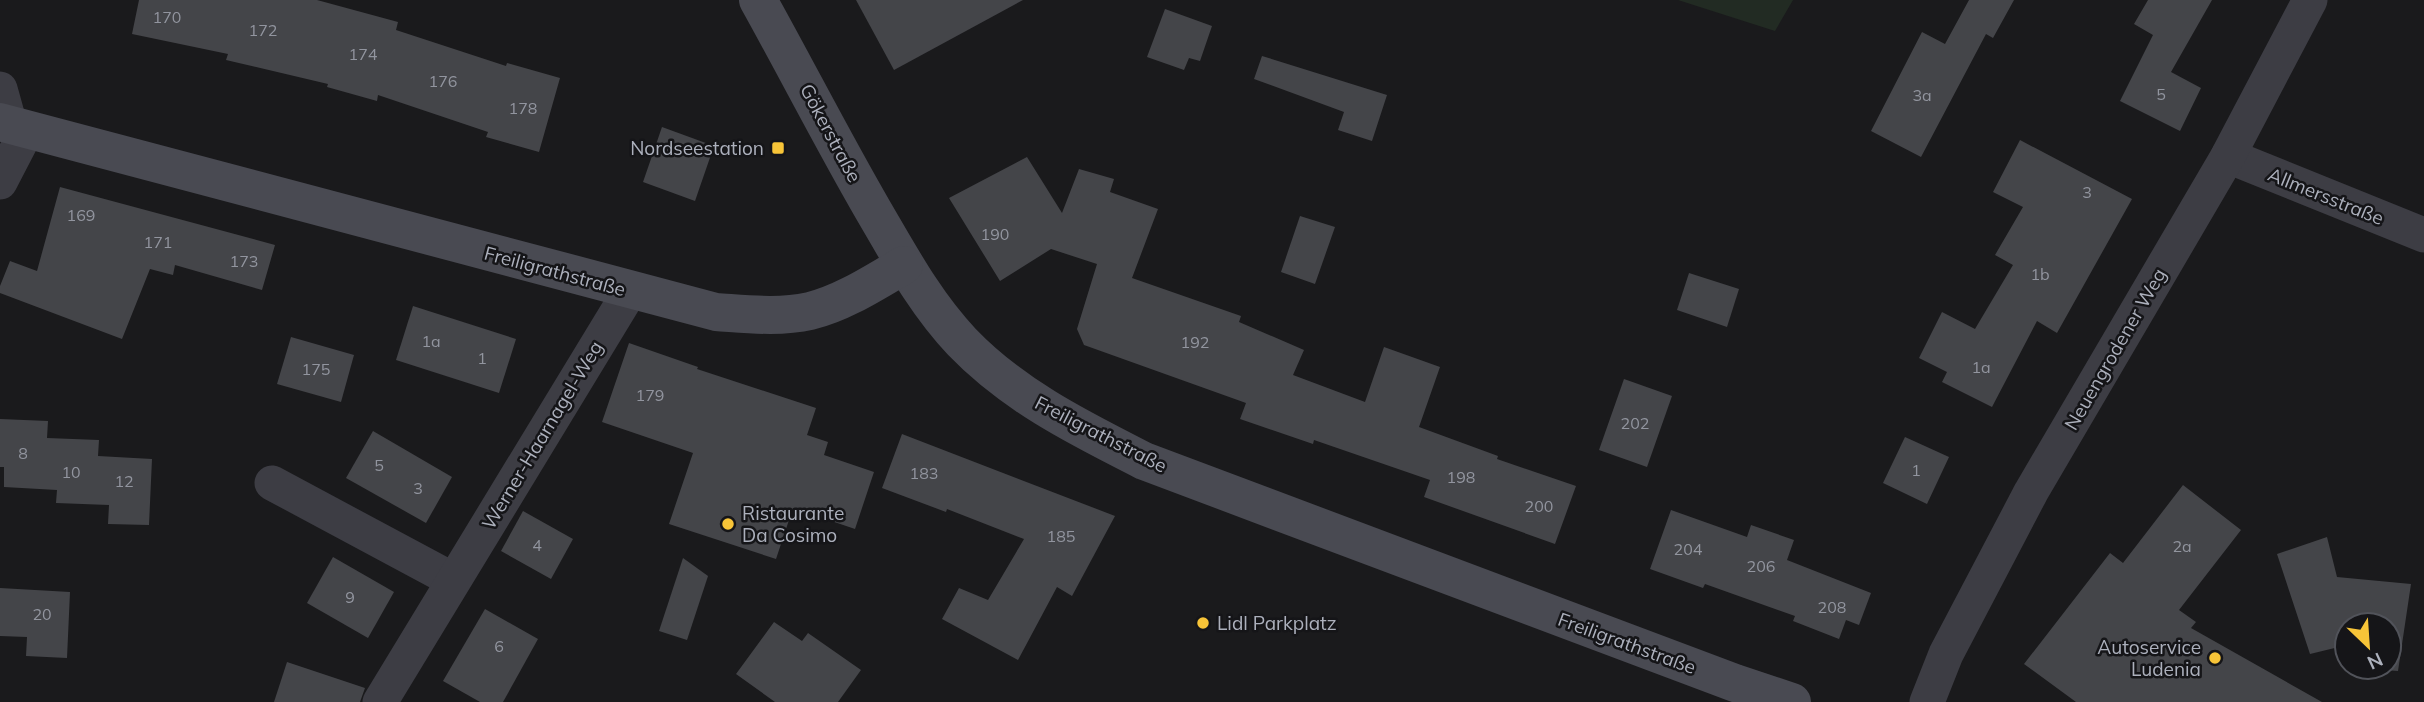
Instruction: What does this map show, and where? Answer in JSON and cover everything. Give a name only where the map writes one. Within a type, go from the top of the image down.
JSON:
[{"type":"main road","name":"Gökerstraße","points":[[758,0],[904,265]]},
{"type":"main road","name":"Freiligrathstraße","points":[[12,126],[716,312],[767,316],[811,311],[860,291],[904,265],[932,306],[963,343],[1008,382],[1055,415],[1144,461],[1790,702]]},
{"type":"street","name":"Neuengrodener Weg","points":[[1927,702],[1946,654],[2031,492],[2228,156],[2310,0]]},
{"type":"street","points":[[0,89],[12,126],[0,182]]},
{"type":"street","name":"Allmersstraße","points":[[2228,156],[2424,235]]},
{"type":"street","name":"Werner-Haarnagel-Weg","points":[[380,702],[630,290]]},
{"type":"street","points":[[272,483],[453,580]]},
{"type":"shaded area","points":[[1678,0],[1793,0],[1775,31]]},
{"type":"building","points":[[139,0],[317,0],[398,22],[396,30],[506,66],[507,63],[560,78],[539,152],[486,137],[488,132],[378,95],[377,101],[327,87],[328,84],[226,60],[228,54],[132,34]]},
{"type":"building","points":[[856,0],[1023,0],[894,70]]},
{"type":"building","points":[[1969,0],[2014,0],[1993,38],[1986,34],[1921,157],[1871,131],[1922,32],[1945,44]]},
{"type":"building","points":[[2148,0],[2212,0],[2171,72],[2201,88],[2180,131],[2120,101],[2153,35],[2134,24]]},
{"type":"building","points":[[1165,9],[1212,26],[1200,61],[1189,58],[1184,70],[1147,57]]},
{"type":"building","points":[[1262,56],[1387,95],[1372,141],[1338,130],[1344,112],[1254,79]]},
{"type":"building","points":[[662,127],[714,146],[695,201],[643,182]]},
{"type":"building","points":[[2020,140],[2132,199],[2057,333],[2037,321],[1992,407],[1942,382],[1947,372],[1919,358],[1942,312],[1975,329],[2013,265],[1995,255],[2023,207],[1993,192]]},
{"type":"building","points":[[1027,157],[1062,213],[1079,169],[1114,179],[1110,192],[1158,209],[1132,278],[1241,316],[1239,322],[1304,350],[1293,375],[1365,402],[1384,347],[1440,367],[1419,427],[1498,456],[1497,459],[1576,486],[1555,544],[1424,497],[1430,480],[1314,440],[1313,444],[1240,419],[1246,403],[1084,345],[1077,329],[1097,264],[1051,249],[1000,281],[949,198]]},
{"type":"building","points":[[60,187],[275,245],[262,290],[175,265],[173,275],[150,269],[122,339],[0,293],[10,261],[37,271]]},
{"type":"building","points":[[1300,216],[1335,227],[1315,284],[1281,272]]},
{"type":"building","points":[[1689,273],[1739,289],[1727,327],[1677,310]]},
{"type":"building","points":[[413,306],[516,339],[499,393],[396,360]]},
{"type":"building","points":[[291,337],[354,355],[341,402],[277,384]]},
{"type":"building","points":[[629,343],[698,367],[697,369],[816,408],[807,435],[828,442],[824,455],[874,472],[855,529],[793,508],[776,559],[669,524],[693,453],[602,422]]},
{"type":"building","points":[[1624,379],[1672,396],[1647,467],[1599,450]]},
{"type":"building","points":[[0,419],[48,421],[47,438],[99,440],[98,456],[152,459],[149,525],[108,524],[109,505],[56,503],[57,490],[4,487],[4,467],[0,467]]},
{"type":"building","points":[[373,431],[452,477],[426,523],[346,478]]},
{"type":"building","points":[[902,434],[1115,516],[1072,596],[1057,587],[1018,660],[942,619],[959,588],[988,600],[1024,539],[947,509],[946,512],[882,488]]},
{"type":"building","points":[[1905,437],[1949,457],[1927,504],[1883,483]]},
{"type":"building","points":[[2183,485],[2241,530],[2179,610],[2196,622],[2191,628],[2322,702],[2076,702],[2024,664],[2110,553],[2123,563]]},
{"type":"building","points":[[1671,510],[1747,537],[1751,525],[1794,540],[1787,560],[1871,593],[1859,625],[1846,620],[1839,639],[1793,621],[1795,616],[1705,584],[1703,588],[1650,569]]},
{"type":"building","points":[[523,511],[573,539],[551,579],[501,551]]},
{"type":"building","points":[[2327,537],[2337,577],[2411,584],[2403,638],[2403,611],[2333,611],[2333,648],[2310,654],[2277,554]]},
{"type":"building","points":[[333,557],[394,592],[368,638],[307,603]]},
{"type":"building","points":[[683,558],[708,576],[687,640],[659,631]]},
{"type":"building","points":[[0,588],[70,592],[67,658],[26,656],[27,637],[0,636]]},
{"type":"building","points":[[485,609],[538,639],[503,702],[480,702],[443,681]]},
{"type":"building","points":[[774,622],[802,641],[808,633],[861,670],[838,702],[775,702],[736,674]]},
{"type":"building","points":[[287,662],[365,688],[360,702],[274,702]]},
{"type":"place","name":"Nordseestation","points":[[778,148]]},
{"type":"place","name":"Ristaurante Da Cosimo","points":[[728,524]]},
{"type":"place","name":"Lidl Parkplatz","points":[[1203,623]]},
{"type":"place","name":"Autoservice Ludenia","points":[[2215,658]]}]
